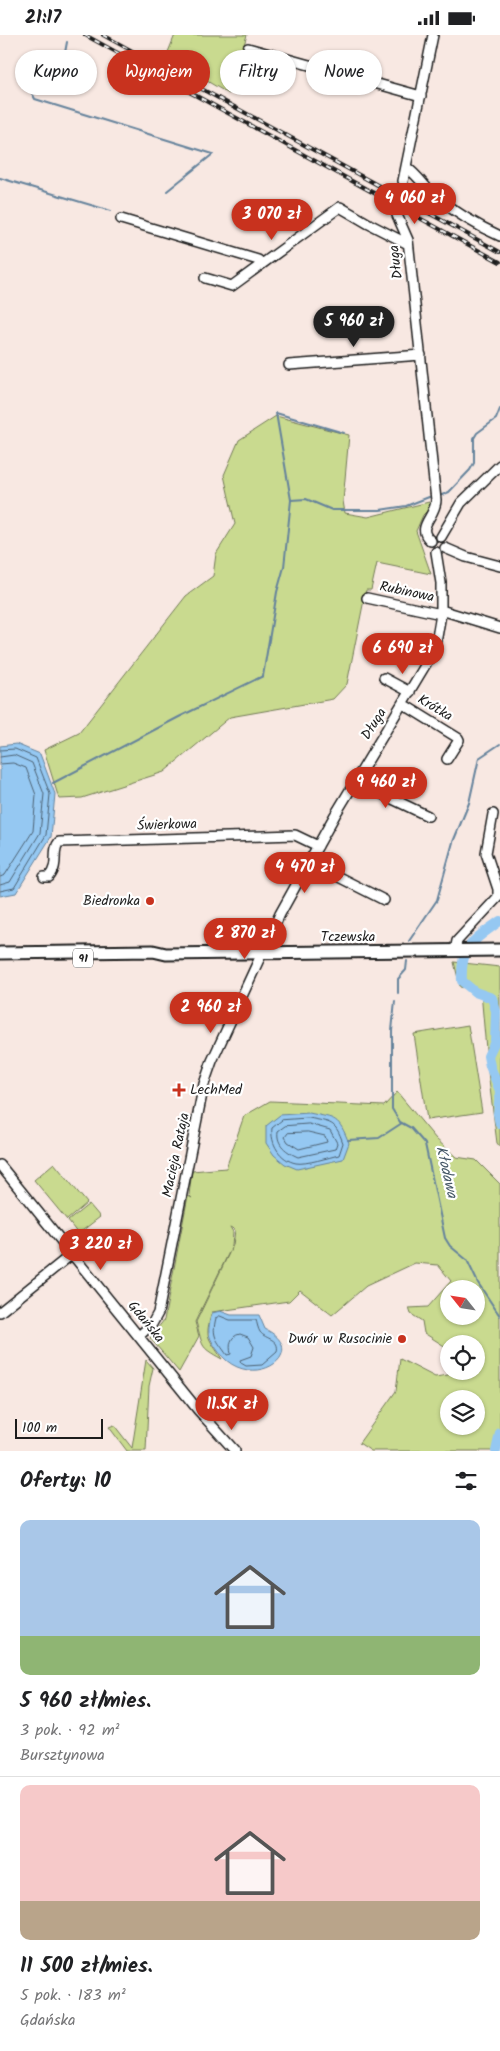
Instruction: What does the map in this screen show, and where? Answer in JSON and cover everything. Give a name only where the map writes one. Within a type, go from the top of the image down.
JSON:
[{"type":"main road","name":"Tczewska","points":[[0,959],[153,957],[166,954],[262,952],[500,950]]},
{"type":"main road","name":"Tczewska","points":[[0,953],[154,951],[166,954]]},
{"type":"street","points":[[403,181],[422,96],[433,35]]},
{"type":"street","points":[[248,48],[422,96]]},
{"type":"street","points":[[406,167],[415,173],[435,196],[483,229],[500,236]]},
{"type":"street","points":[[205,278],[232,286],[340,207],[408,244]]},
{"type":"street","name":"Długa","points":[[397,215],[407,234],[436,500],[434,511],[424,530],[427,538],[431,541],[432,549],[441,550]]},
{"type":"street","points":[[121,219],[258,260],[262,264]]},
{"type":"street","points":[[289,365],[421,355]]},
{"type":"street","points":[[431,541],[435,537],[441,537],[461,503],[500,465]]},
{"type":"street","name":"Długa","points":[[262,952],[318,845],[432,654],[441,612],[441,550],[446,541],[441,537]]},
{"type":"street","points":[[441,550],[500,566]]},
{"type":"street","name":"Rubinowa","points":[[367,598],[441,612],[500,628]]},
{"type":"street","points":[[384,678],[410,692]]},
{"type":"street","name":"Krótka","points":[[402,704],[458,738],[459,740],[447,759]]},
{"type":"street","points":[[355,781],[428,816]]},
{"type":"street","points":[[458,951],[457,941],[498,897],[498,889],[486,853],[493,814]]},
{"type":"street","name":"Świerkowa","points":[[44,877],[49,877],[55,869],[56,845],[59,842],[295,835],[318,845]]},
{"type":"street","points":[[309,862],[384,900]]},
{"type":"street","name":"Macieja Rataja","points":[[139,1336],[152,1324],[158,1313],[206,1077],[262,952]]},
{"type":"street","name":"Gdańska","points":[[1,1169],[212,1427],[234,1451]]},
{"type":"street","points":[[0,1312],[72,1254]]},
{"type":"street","name":"Gdańska","points":[[212,1427],[226,1451]]},
{"type":"street","points":[[234,1451],[242,1451]]},
{"type":"green space","points":[[175,35],[247,35],[242,50],[220,50],[220,89],[210,83],[210,50],[169,50]]},
{"type":"green space","points":[[276,416],[349,435],[343,501],[345,513],[368,517],[429,502],[430,508],[423,515],[416,531],[431,574],[377,563],[371,590],[366,590],[347,684],[333,699],[230,717],[164,772],[82,798],[59,799],[44,750],[79,733],[186,596],[213,576],[216,554],[235,524],[224,475],[239,440]]},
{"type":"green space","points":[[454,962],[500,967],[500,1147],[497,1143],[488,1072],[481,992],[460,987]]},
{"type":"green space","points":[[468,1025],[482,1112],[427,1120],[414,1034]]},
{"type":"green space","points":[[397,1092],[436,1139],[456,1157],[476,1160],[500,1184],[500,1451],[371,1451],[359,1443],[396,1391],[400,1359],[435,1377],[440,1376],[440,1380],[485,1380],[485,1335],[440,1335],[440,1343],[424,1333],[422,1321],[411,1314],[409,1308],[428,1307],[440,1293],[440,1325],[485,1325],[485,1280],[450,1280],[438,1265],[415,1263],[366,1286],[332,1315],[300,1290],[289,1301],[212,1312],[208,1333],[222,1359],[205,1348],[196,1322],[233,1245],[235,1230],[230,1227],[233,1232],[232,1246],[195,1322],[199,1336],[179,1372],[150,1338],[164,1320],[188,1196],[192,1198],[189,1195],[192,1171],[226,1168],[244,1116],[270,1101],[384,1106]]},
{"type":"green space","points":[[54,1163],[87,1203],[67,1220],[34,1180]]},
{"type":"green space","points":[[89,1204],[100,1217],[78,1234],[68,1221]]},
{"type":"green space","points":[[146,1360],[153,1368],[149,1386],[146,1451],[127,1451],[109,1427],[114,1425],[132,1448]]},
{"type":"water","points":[[16,744],[40,754],[55,794],[51,837],[16,893],[0,896],[0,746]]},
{"type":"water","points":[[309,1113],[326,1116],[339,1123],[349,1143],[343,1159],[297,1169],[285,1164],[274,1155],[266,1143],[266,1126],[280,1115]]},
{"type":"water","points":[[220,1311],[231,1315],[259,1315],[265,1329],[278,1339],[283,1349],[280,1358],[272,1365],[259,1370],[245,1369],[231,1364],[218,1351],[209,1333],[212,1313]]},
{"type":"waterway","points":[[67,42],[64,58],[44,55],[31,91],[35,99],[213,154],[167,191]]},
{"type":"waterway","points":[[0,178],[111,211]]},
{"type":"waterway","points":[[442,495],[449,492],[470,470],[474,463],[474,438],[477,433],[496,419],[500,409]]},
{"type":"waterway","points":[[291,500],[276,413],[344,433]]},
{"type":"waterway","points":[[53,783],[179,717],[263,676],[277,592],[284,567],[291,500],[306,499],[332,510],[380,510],[406,506],[429,497]]},
{"type":"waterway","name":"Kłodawa","points":[[409,941],[437,900],[453,842],[469,803],[479,758],[500,744]]},
{"type":"waterway","name":"Kłodawa","points":[[500,921],[470,945],[463,959],[462,969],[462,981],[475,992],[492,998],[496,1011],[495,1041],[488,1056],[500,1091]]},
{"type":"waterway","name":"Kłodawa","points":[[398,993],[398,979],[406,970],[407,961]]},
{"type":"waterway","name":"Kłodawa","points":[[395,1001],[392,1031],[392,1109],[400,1122],[411,1128],[425,1144],[445,1238],[450,1246],[467,1260],[478,1283],[500,1316]]},
{"type":"waterway","name":"Kłodawa","points":[[500,1091],[498,1114],[500,1124]]},
{"type":"waterway","points":[[348,1140],[379,1138],[402,1123]]},
{"type":"waterway","name":"Kłodawa","points":[[496,1451],[500,1433]]},
{"type":"railway","points":[[85,35],[500,262]]},
{"type":"railway","points":[[103,35],[500,252]]},
{"type":"place","name":"Biedronka","points":[[150,901]]},
{"type":"place","name":"LechMed","points":[[179,1090]]},
{"type":"place","name":"Dwór w Rusocinie","points":[[402,1339]]}]
